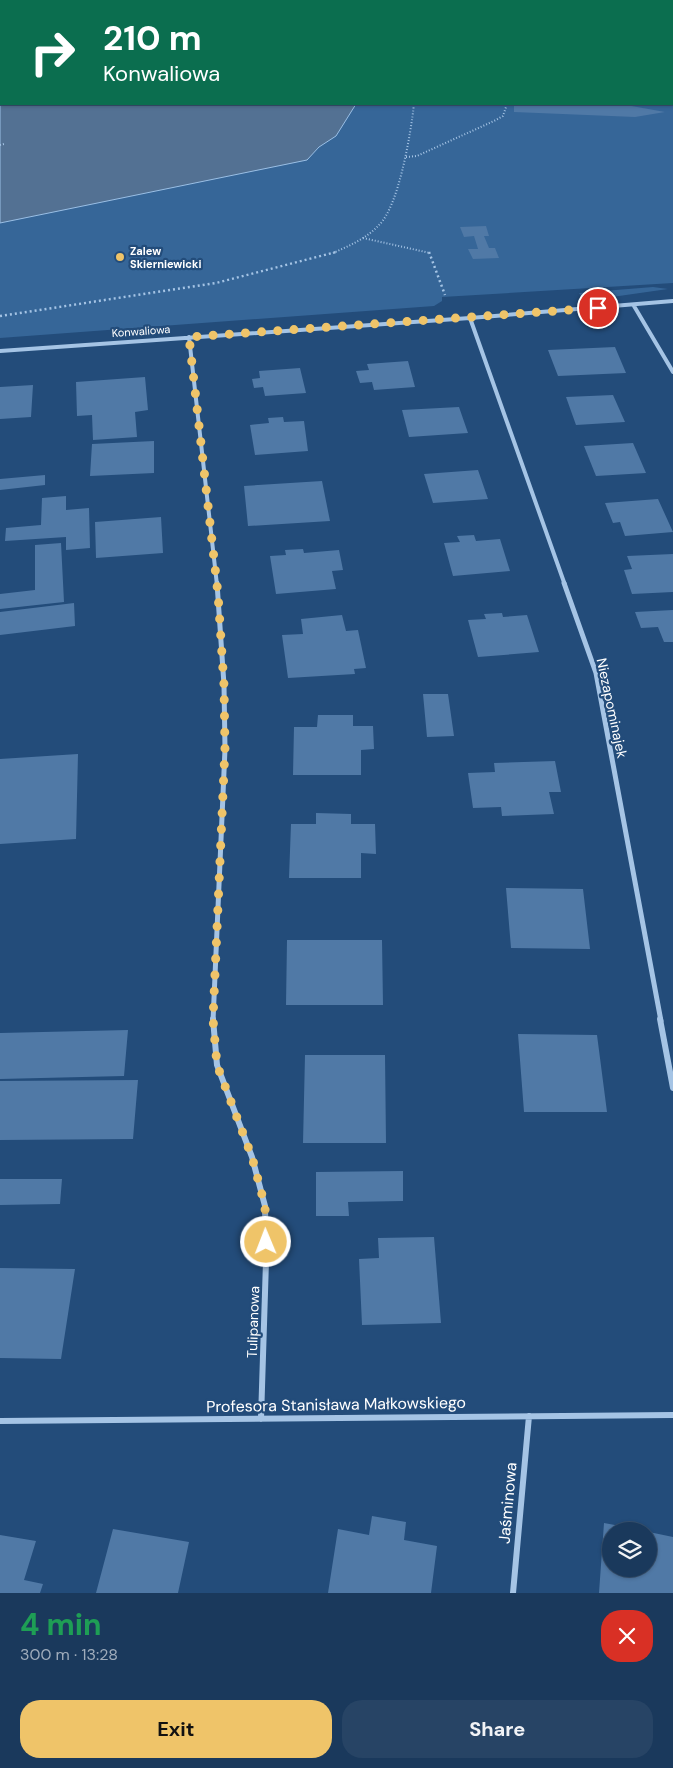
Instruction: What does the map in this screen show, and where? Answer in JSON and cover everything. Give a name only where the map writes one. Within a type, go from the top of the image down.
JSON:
[{"type":"street","name":"Konwaliowa","points":[[0,351],[634,306],[673,301]]},
{"type":"street","points":[[634,306],[673,372]]},
{"type":"street","name":"Niezapominajek","points":[[470,318],[596,673],[673,1088]]},
{"type":"street","name":"Tulipanowa","points":[[189,337],[218,594],[224,685],[225,748],[213,1019],[217,1065],[252,1157],[265,1206],[266,1261],[261,1419]]},
{"type":"street","name":"Profesora Stanisława Małkowskiego","points":[[0,1421],[673,1415]]},
{"type":"street","name":"Jaśminowa","points":[[513,1593],[529,1416]]},
{"type":"path","points":[[0,316],[224,282],[332,253],[363,238],[384,220],[406,157],[412,130],[414,105]]},
{"type":"path","points":[[406,157],[417,156],[496,120],[503,116],[506,107]]},
{"type":"path","points":[[0,145],[4,144]]},
{"type":"path","points":[[363,238],[430,252],[445,296]]},
{"type":"shaded area","points":[[0,105],[673,105],[673,283],[442,297],[442,301],[434,306],[0,338]]},
{"type":"shaded area","points":[[0,105],[355,105],[336,136],[319,147],[307,160],[0,223]]},
{"type":"shaded area","points":[[653,287],[668,289],[584,301],[579,293]]},
{"type":"building","points":[[514,105],[626,105],[665,112],[635,117],[514,112]]},
{"type":"building","points":[[486,226],[489,236],[484,236],[489,248],[495,248],[499,258],[473,259],[468,249],[478,249],[474,236],[464,237],[460,227]]},
{"type":"building","points":[[615,347],[626,373],[558,376],[548,350]]},
{"type":"building","points":[[408,361],[415,387],[374,390],[372,382],[360,383],[356,371],[369,370],[367,364]]},
{"type":"building","points":[[300,368],[306,393],[265,396],[263,387],[254,388],[252,379],[260,378],[259,371]]},
{"type":"building","points":[[145,377],[148,410],[135,412],[137,437],[93,440],[92,415],[77,416],[76,382]]},
{"type":"building","points":[[33,385],[31,417],[0,419],[0,387]]},
{"type":"building","points":[[613,395],[625,422],[576,425],[566,397]]},
{"type":"building","points":[[459,407],[468,433],[409,437],[402,410]]},
{"type":"building","points":[[283,417],[284,422],[304,421],[308,451],[255,455],[250,425],[269,423],[268,418]]},
{"type":"building","points":[[154,441],[154,473],[90,476],[92,444]]},
{"type":"building","points":[[633,443],[646,473],[596,476],[584,446]]},
{"type":"building","points":[[478,470],[488,499],[433,503],[424,474]]},
{"type":"building","points":[[45,475],[45,485],[0,490],[0,479]]},
{"type":"building","points":[[322,481],[330,521],[248,526],[244,486]]},
{"type":"building","points":[[66,496],[66,510],[89,508],[90,548],[66,550],[66,537],[5,541],[6,528],[41,525],[42,498]]},
{"type":"building","points":[[658,499],[673,532],[625,536],[620,522],[613,523],[605,503]]},
{"type":"building","points":[[161,517],[163,553],[96,558],[95,522]]},
{"type":"building","points":[[474,535],[476,541],[500,539],[510,571],[453,576],[444,543],[460,542],[457,536]]},
{"type":"building","points":[[61,543],[64,602],[0,609],[0,594],[35,590],[35,545]]},
{"type":"building","points":[[303,549],[304,553],[339,550],[343,570],[332,571],[336,589],[276,594],[270,556],[286,555],[285,550]]},
{"type":"building","points":[[673,554],[673,592],[632,594],[624,570],[632,569],[627,556]]},
{"type":"building","points":[[74,603],[75,626],[0,635],[0,612]]},
{"type":"building","points":[[673,610],[673,642],[664,642],[658,627],[641,628],[635,612]]},
{"type":"building","points":[[502,613],[503,617],[527,615],[539,652],[478,657],[468,620],[486,619],[484,614]]},
{"type":"building","points":[[342,615],[346,631],[358,630],[366,668],[354,669],[355,674],[288,678],[282,635],[303,634],[301,619]]},
{"type":"building","points":[[423,694],[448,694],[454,736],[427,737]]},
{"type":"building","points":[[318,715],[353,715],[353,726],[373,726],[374,749],[361,750],[361,775],[293,775],[294,727],[317,727]]},
{"type":"building","points":[[78,754],[76,839],[0,844],[0,759]]},
{"type":"building","points":[[555,761],[561,792],[549,792],[554,814],[502,816],[501,807],[473,808],[468,773],[495,772],[494,763]]},
{"type":"building","points":[[316,813],[351,814],[351,824],[375,824],[376,854],[361,853],[361,878],[289,878],[291,824],[316,824]]},
{"type":"building","points":[[506,888],[583,889],[590,949],[511,948]]},
{"type":"building","points":[[287,940],[382,940],[383,1005],[286,1005]]},
{"type":"building","points":[[128,1030],[124,1076],[0,1079],[0,1033]]},
{"type":"building","points":[[518,1034],[597,1035],[607,1112],[524,1112]]},
{"type":"building","points":[[305,1055],[385,1055],[386,1143],[303,1143]]},
{"type":"building","points":[[138,1080],[133,1139],[0,1140],[0,1081]]},
{"type":"building","points":[[403,1171],[403,1201],[348,1202],[349,1216],[316,1216],[316,1172]]},
{"type":"building","points":[[0,1179],[62,1179],[60,1204],[0,1205]]},
{"type":"building","points":[[434,1237],[441,1323],[362,1325],[359,1259],[379,1258],[378,1238]]},
{"type":"building","points":[[0,1268],[75,1269],[61,1359],[0,1358]]},
{"type":"building","points":[[372,1516],[406,1522],[404,1540],[437,1546],[431,1593],[328,1593],[338,1529],[369,1535]]},
{"type":"building","points":[[113,1529],[189,1542],[178,1593],[96,1593]]},
{"type":"building","points":[[657,1534],[673,1537],[673,1593],[599,1593],[602,1551],[602,1577],[657,1577]]},
{"type":"building","points":[[0,1535],[36,1541],[24,1580],[43,1584],[40,1593],[0,1593]]},
{"type":"place","name":"Zalew Skierniewicki","points":[[120,257]]},
{"type":"route","points":[[266,1242],[265,1206],[252,1157],[217,1065],[213,1019],[225,748],[224,685],[218,594],[189,337],[598,308]]}]
